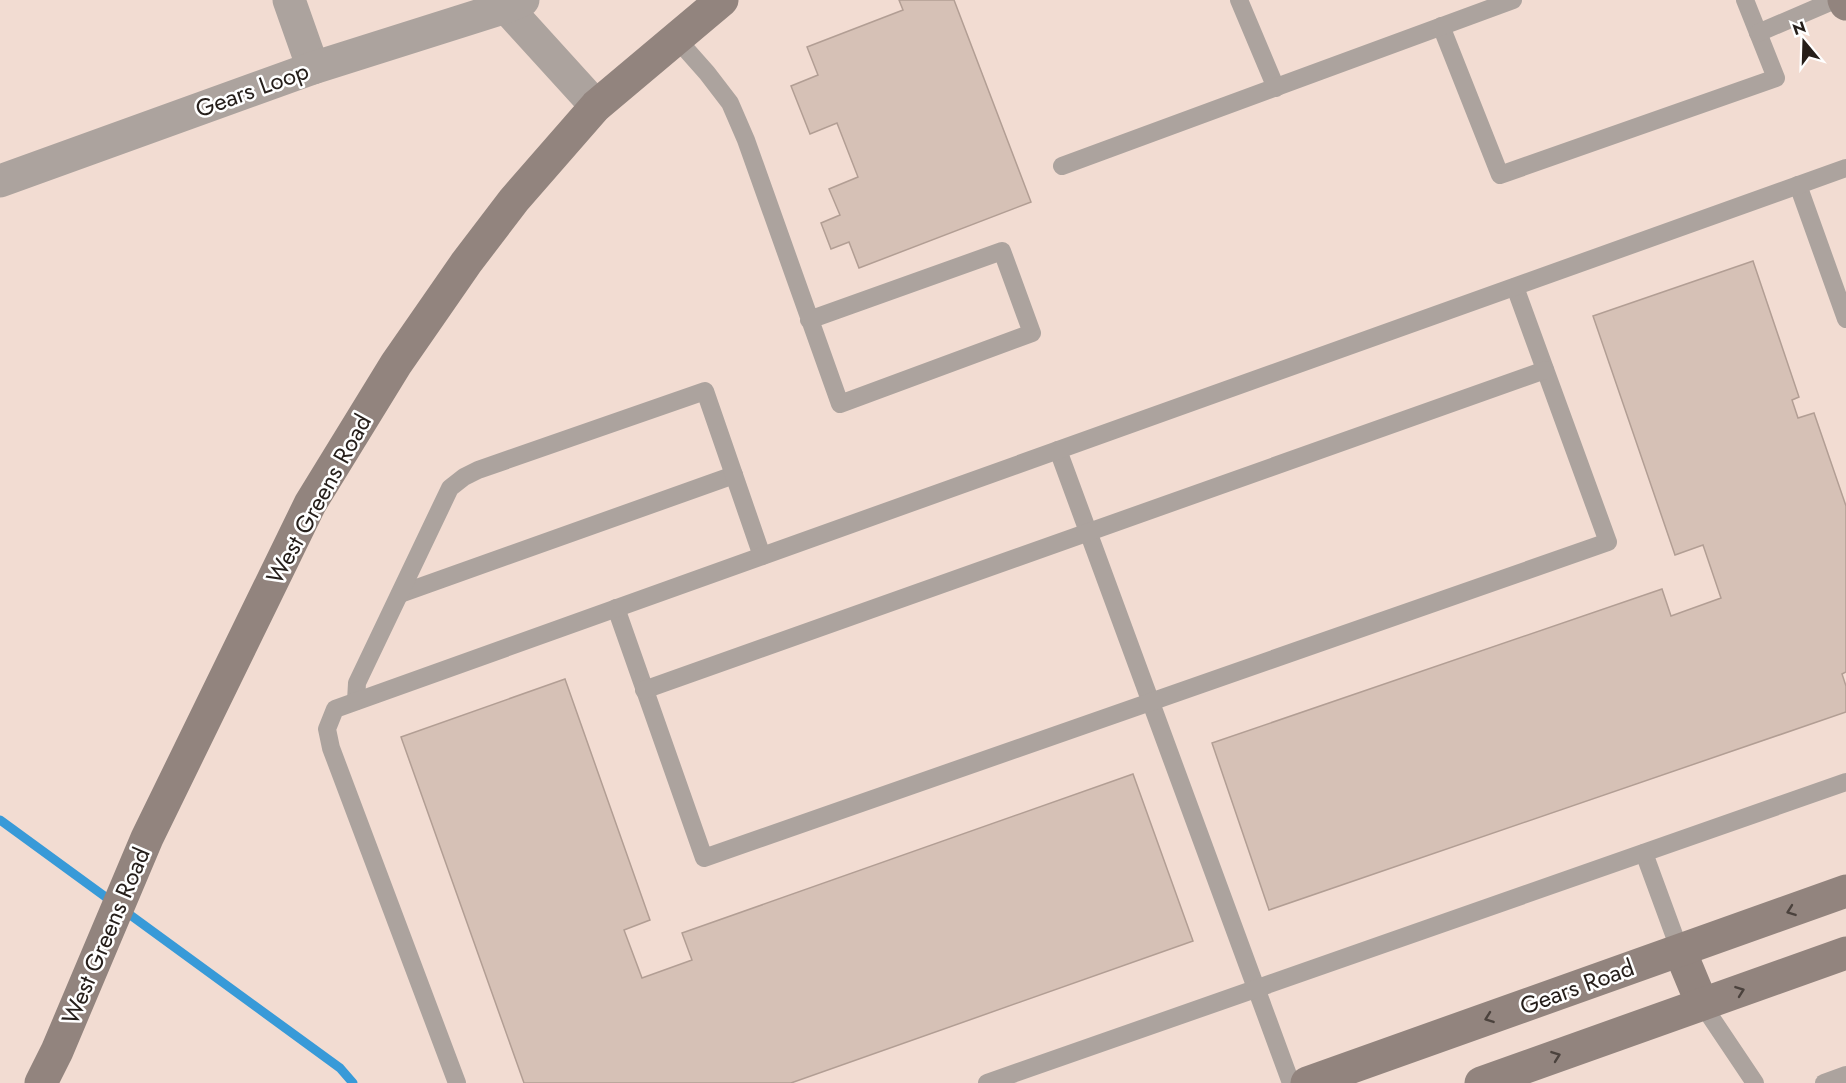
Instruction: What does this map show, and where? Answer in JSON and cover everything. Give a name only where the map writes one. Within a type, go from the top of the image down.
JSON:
[{"type":"main road","name":"West Greens Road","points":[[40,1083],[57,1051],[99,955],[147,838],[310,504],[384,384],[466,263],[514,200],[596,106],[722,0]]},
{"type":"main road","points":[[1844,0],[1846,4]]},
{"type":"main road","name":"Gears Road","points":[[1307,1083],[1846,891]]},
{"type":"main road","points":[[1680,951],[1702,1004]]},
{"type":"main road","points":[[1481,1083],[1846,953]]},
{"type":"street","points":[[289,0],[313,68]]},
{"type":"street","name":"Gears Loop","points":[[0,181],[313,68],[515,3],[596,106]]},
{"type":"lane","points":[[1239,0],[1276,88]]},
{"type":"lane","points":[[1062,166],[1513,0]]},
{"type":"lane","points":[[1441,26],[1500,175],[1776,78],[1745,0]]},
{"type":"lane","points":[[1758,33],[1835,0]]},
{"type":"lane","points":[[676,38],[707,73],[730,104],[746,140],[809,320],[840,404],[1032,333],[1002,251],[809,320]]},
{"type":"lane","points":[[457,1083],[331,748],[327,729],[335,709],[1846,168]]},
{"type":"lane","points":[[1798,185],[1846,320]]},
{"type":"lane","points":[[616,608],[704,858],[1608,542],[1515,287]]},
{"type":"lane","points":[[644,690],[1545,370]]},
{"type":"lane","points":[[356,701],[357,683],[450,488],[478,470],[705,391],[762,556]]},
{"type":"lane","points":[[1058,450],[1291,1083]]},
{"type":"lane","points":[[400,594],[734,475]]},
{"type":"lane","points":[[987,1083],[1846,782]]},
{"type":"lane","points":[[1644,853],[1680,951]]},
{"type":"lane","points":[[1702,1004],[1755,1083]]},
{"type":"lane","points":[[1824,1083],[1846,1075]]},
{"type":"building","points":[[899,0],[954,0],[1031,202],[859,268],[849,242],[831,249],[821,223],[840,215],[829,189],[858,177],[837,123],[810,134],[791,86],[818,75],[807,47],[903,10]]},
{"type":"building","points":[[1753,261],[1799,397],[1792,400],[1798,418],[1814,413],[1846,506],[1846,672],[1842,674],[1846,686],[1846,712],[1269,910],[1212,743],[1662,589],[1671,616],[1721,598],[1703,545],[1675,555],[1593,316]]},
{"type":"building","points":[[565,679],[650,920],[624,930],[642,978],[692,960],[682,933],[1133,774],[1193,941],[791,1083],[524,1083],[401,737]]},
{"type":"waterway","points":[[0,820],[340,1068],[353,1083]]}]
